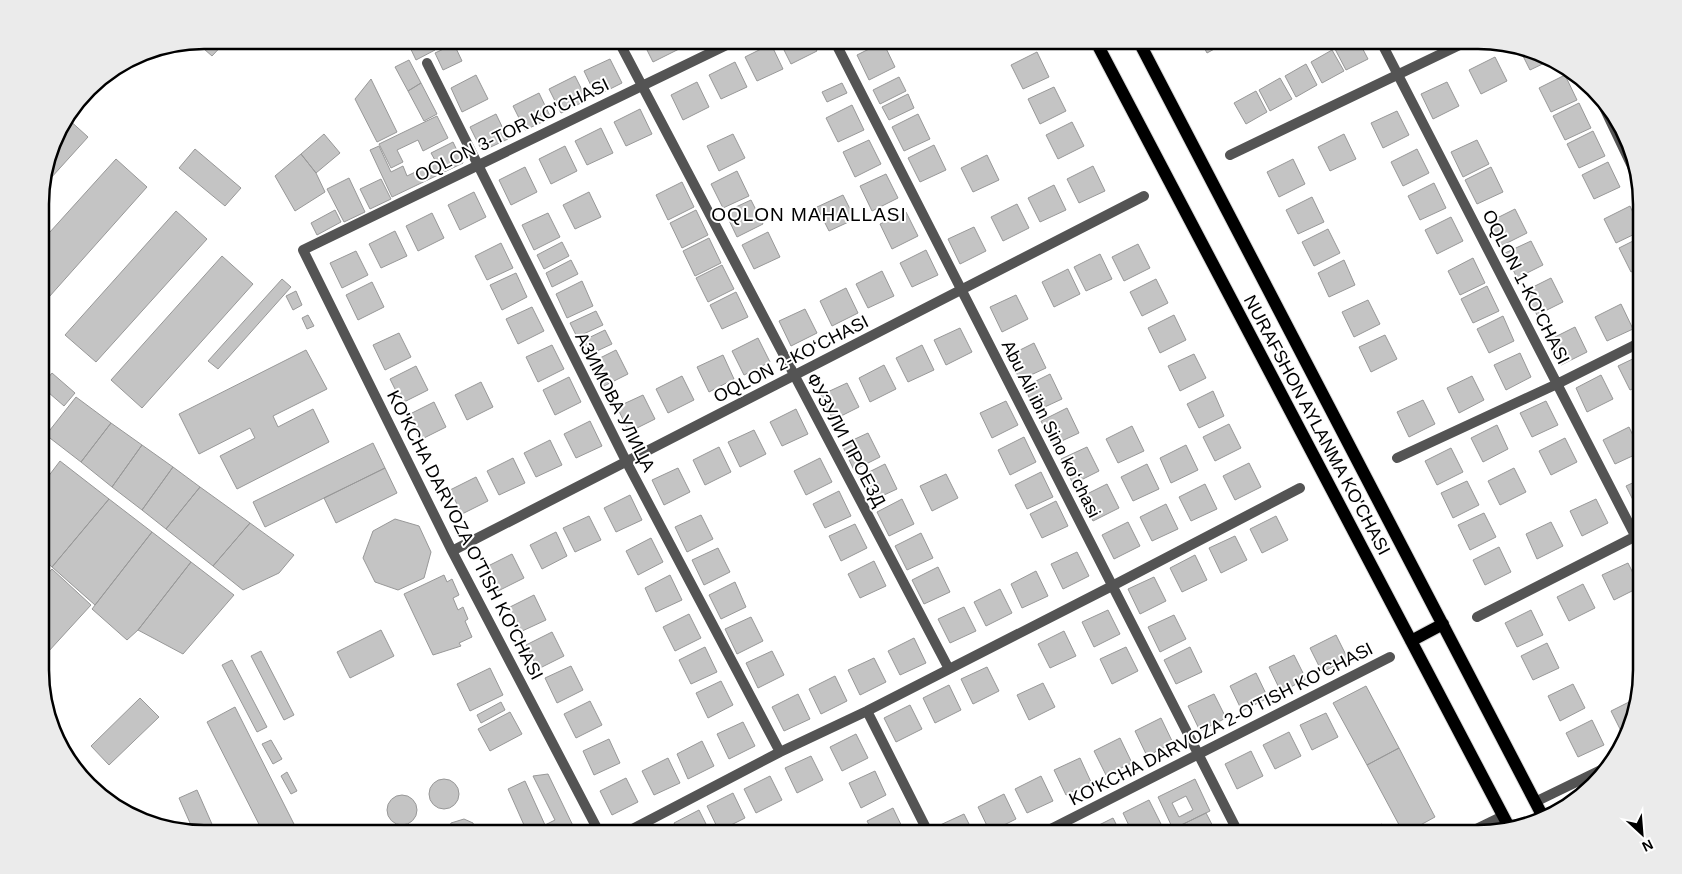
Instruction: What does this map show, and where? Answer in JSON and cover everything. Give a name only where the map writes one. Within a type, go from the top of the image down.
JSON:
[{"type":"main road","name":"NURAFSHON AYLANMA KO'CHASI","points":[[1100,49],[1506,822]]},
{"type":"main road","name":"NURAFSHON AYLANMA KO'CHASI","points":[[1143,49],[1540,812]]},
{"type":"main road","points":[[1410,641],[1443,624]]},
{"type":"street","name":"ФУЗУЛИ ПРОЕЗД","points":[[623,49],[949,669]]},
{"type":"street","name":"OQLON 3-TOR KO'CHASI","points":[[303,250],[717,49]]},
{"type":"street","name":"Abu Ali ibn Sino koʻchasi","points":[[839,49],[1114,585],[1234,825]]},
{"type":"street","name":"OQLON 1-KO'CHASI","points":[[1385,49],[1557,384],[1633,526]]},
{"type":"street","points":[[1230,155],[1452,49]]},
{"type":"street","name":"АЗИМОВА УЛИЦА","points":[[427,63],[626,461],[780,752]]},
{"type":"street","name":"OQLON 2-KO‘CHASI","points":[[452,550],[1144,196]]},
{"type":"street","name":"KO'KCHA DARVOZA O'TISH KO'CHASI","points":[[303,250],[452,550],[595,825]]},
{"type":"street","points":[[1397,458],[1557,384],[1633,346]]},
{"type":"street","points":[[640,825],[780,752],[867,711],[1114,585],[1300,488]]},
{"type":"street","points":[[1477,617],[1633,538]]},
{"type":"street","name":"KO'KCHA DARVOZA 2-O'TISH KO'CHASI","points":[[1059,825],[1390,657]]},
{"type":"street","points":[[867,711],[924,825]]},
{"type":"street","points":[[1535,802],[1593,774]]},
{"type":"building","points":[[204,49],[219,49],[212,56]]},
{"type":"building","points":[[411,49],[434,49],[435,50],[416,60]]},
{"type":"building","points":[[443,49],[456,49],[462,61],[443,70],[435,53]]},
{"type":"building","points":[[646,49],[679,49],[653,62]]},
{"type":"building","points":[[761,49],[773,49],[783,69],[757,81],[745,57]]},
{"type":"building","points":[[784,49],[816,49],[817,51],[791,64]]},
{"type":"building","points":[[869,49],[886,49],[895,67],[869,80],[857,55]]},
{"type":"building","points":[[1205,49],[1214,49],[1207,53]]},
{"type":"building","points":[[1335,49],[1363,49],[1368,59],[1346,70]]},
{"type":"building","points":[[1332,50],[1344,71],[1322,83],[1311,62]]},
{"type":"building","points":[[1037,52],[1049,77],[1023,89],[1011,65]]},
{"type":"building","points":[[1523,56],[1544,64],[1530,70]]},
{"type":"building","points":[[1495,57],[1507,81],[1481,94],[1469,70]]},
{"type":"building","points":[[610,59],[622,83],[596,96],[584,71]]},
{"type":"building","points":[[409,60],[421,83],[408,91],[395,67]]},
{"type":"building","points":[[735,62],[747,87],[721,99],[709,75]]},
{"type":"building","points":[[1306,64],[1317,85],[1296,97],[1285,76]]},
{"type":"building","points":[[476,75],[488,99],[462,112],[451,88]]},
{"type":"building","points":[[1564,75],[1577,100],[1551,112],[1539,88]]},
{"type":"building","points":[[575,76],[587,100],[561,113],[549,89]]},
{"type":"building","points":[[899,77],[906,91],[880,104],[873,90]]},
{"type":"building","points":[[1280,78],[1292,99],[1270,111],[1259,90]]},
{"type":"building","points":[[371,79],[397,132],[377,142],[355,99]]},
{"type":"building","points":[[697,82],[709,107],[683,120],[671,95]]},
{"type":"building","points":[[1447,82],[1459,106],[1433,119],[1421,94]]},
{"type":"building","points":[[421,83],[437,114],[424,121],[408,91]]},
{"type":"building","points":[[842,83],[847,93],[827,102],[822,92]]},
{"type":"building","points":[[1054,87],[1066,111],[1040,124],[1028,99]]},
{"type":"building","points":[[1256,91],[1267,112],[1246,124],[1234,103]]},
{"type":"building","points":[[539,93],[551,118],[525,130],[513,106]]},
{"type":"building","points":[[908,94],[914,108],[889,120],[882,107]]},
{"type":"building","points":[[1579,103],[1591,128],[1565,140],[1553,116]]},
{"type":"building","points":[[852,105],[864,130],[838,142],[826,118]]},
{"type":"building","points":[[640,109],[652,134],[626,146],[614,122]]},
{"type":"building","points":[[1397,111],[1409,135],[1383,148],[1371,123]]},
{"type":"building","points":[[496,114],[508,139],[482,151],[470,127]]},
{"type":"building","points":[[918,114],[930,139],[904,151],[892,127]]},
{"type":"building","points":[[437,116],[448,138],[423,151],[418,140],[397,150],[403,162],[391,168],[379,144]]},
{"type":"building","points":[[1072,122],[1084,146],[1058,159],[1046,135]]},
{"type":"building","points":[[72,123],[88,137],[51,178],[61,145]]},
{"type":"building","points":[[601,128],[613,153],[587,165],[575,141]]},
{"type":"building","points":[[1593,131],[1605,156],[1579,168],[1567,144]]},
{"type":"building","points":[[324,134],[340,153],[316,173],[301,154]]},
{"type":"building","points":[[733,134],[745,158],[719,171],[707,146]]},
{"type":"building","points":[[1344,134],[1356,159],[1330,171],[1318,147]]},
{"type":"building","points":[[869,140],[881,164],[855,177],[843,152]]},
{"type":"building","points":[[1477,140],[1489,164],[1463,177],[1451,152]]},
{"type":"building","points":[[453,142],[463,163],[392,197],[370,150],[379,146],[391,172],[403,166],[407,176],[436,162],[431,153]]},
{"type":"building","points":[[934,145],[946,170],[920,182],[908,158]]},
{"type":"building","points":[[565,146],[577,171],[551,184],[539,159]]},
{"type":"building","points":[[195,149],[241,188],[225,206],[179,168]]},
{"type":"building","points":[[1417,149],[1429,173],[1403,186],[1391,162]]},
{"type":"building","points":[[301,154],[316,173],[325,192],[295,211],[275,176]]},
{"type":"building","points":[[987,155],[999,180],[973,192],[961,168]]},
{"type":"building","points":[[116,159],[147,187],[49,297],[49,233]]},
{"type":"building","points":[[1293,159],[1305,184],[1279,197],[1267,172]]},
{"type":"building","points":[[1608,162],[1620,187],[1594,199],[1582,175]]},
{"type":"building","points":[[1093,166],[1105,191],[1079,203],[1067,179]]},
{"type":"building","points":[[525,167],[537,192],[511,205],[499,180]]},
{"type":"building","points":[[1491,167],[1503,192],[1477,204],[1465,180]]},
{"type":"building","points":[[737,171],[749,196],[723,208],[711,184]]},
{"type":"building","points":[[886,174],[898,198],[872,211],[860,186]]},
{"type":"building","points":[[349,178],[365,212],[344,222],[327,189]]},
{"type":"building","points":[[381,179],[391,199],[370,209],[360,189]]},
{"type":"building","points":[[682,182],[694,207],[668,220],[656,195]]},
{"type":"building","points":[[1434,183],[1446,208],[1420,220],[1408,196]]},
{"type":"building","points":[[1054,185],[1066,210],[1040,222],[1028,198]]},
{"type":"building","points":[[474,192],[486,217],[460,230],[448,205]]},
{"type":"building","points":[[589,192],[601,217],[575,229],[563,205]]},
{"type":"building","points":[[843,195],[855,219],[829,231],[817,207]]},
{"type":"building","points":[[1312,197],[1324,222],[1298,234],[1286,210]]},
{"type":"building","points":[[751,200],[763,224],[737,237],[725,212]]},
{"type":"building","points":[[1017,204],[1029,228],[1003,241],[991,217]]},
{"type":"building","points":[[1630,206],[1633,213],[1633,235],[1616,243],[1604,219]]},
{"type":"building","points":[[1515,209],[1527,233],[1501,246],[1489,222]]},
{"type":"building","points":[[335,210],[341,222],[317,235],[311,223]]},
{"type":"building","points":[[696,210],[708,235],[682,248],[670,223]]},
{"type":"building","points":[[176,211],[207,239],[96,362],[65,335]]},
{"type":"building","points":[[906,212],[918,236],[892,249],[880,224]]},
{"type":"building","points":[[432,213],[444,238],[418,251],[406,226]]},
{"type":"building","points":[[548,213],[560,237],[534,250],[522,225]]},
{"type":"building","points":[[1451,217],[1463,241],[1437,254],[1425,230]]},
{"type":"building","points":[[974,227],[986,251],[960,264],[948,239]]},
{"type":"building","points":[[1328,229],[1340,253],[1314,266],[1302,242]]},
{"type":"building","points":[[395,231],[407,256],[381,268],[369,244]]},
{"type":"building","points":[[768,232],[780,257],[754,269],[742,245]]},
{"type":"building","points":[[709,238],[721,263],[695,276],[683,251]]},
{"type":"building","points":[[1531,241],[1543,265],[1517,278],[1505,253]]},
{"type":"building","points":[[1633,241],[1633,271],[1631,272],[1619,248]]},
{"type":"building","points":[[562,242],[569,256],[544,269],[537,255]]},
{"type":"building","points":[[501,243],[513,268],[487,280],[475,256]]},
{"type":"building","points":[[1138,244],[1150,268],[1124,281],[1112,257]]},
{"type":"building","points":[[926,250],[938,275],[912,287],[900,263]]},
{"type":"building","points":[[356,251],[368,275],[342,288],[330,263]]},
{"type":"building","points":[[1100,254],[1112,279],[1086,291],[1074,267]]},
{"type":"building","points":[[222,256],[253,284],[142,408],[111,380]]},
{"type":"building","points":[[1473,258],[1485,283],[1460,295],[1448,271]]},
{"type":"building","points":[[571,260],[578,274],[552,287],[546,273]]},
{"type":"building","points":[[1344,260],[1355,285],[1329,297],[1318,273]]},
{"type":"building","points":[[722,265],[734,289],[708,302],[696,278]]},
{"type":"building","points":[[1068,269],[1080,294],[1054,307],[1042,282]]},
{"type":"building","points":[[882,271],[894,296],[868,308],[856,284]]},
{"type":"building","points":[[516,273],[527,297],[502,310],[490,285]]},
{"type":"building","points":[[1551,278],[1563,302],[1537,315],[1525,291]]},
{"type":"building","points":[[282,279],[291,287],[218,369],[208,361]]},
{"type":"building","points":[[1156,279],[1168,303],[1142,316],[1130,292]]},
{"type":"building","points":[[582,281],[593,306],[567,318],[556,294]]},
{"type":"building","points":[[372,282],[384,307],[358,320],[346,295]]},
{"type":"building","points":[[1487,286],[1499,311],[1473,323],[1461,299]]},
{"type":"building","points":[[846,288],[858,313],[832,326],[820,301]]},
{"type":"building","points":[[296,291],[302,305],[293,310],[286,296]]},
{"type":"building","points":[[736,292],[748,317],[722,329],[710,305]]},
{"type":"building","points":[[1016,295],[1028,319],[1002,332],[990,307]]},
{"type":"building","points":[[1368,300],[1380,324],[1354,337],[1342,312]]},
{"type":"building","points":[[1621,304],[1633,329],[1607,341],[1595,317]]},
{"type":"building","points":[[532,307],[544,331],[518,344],[506,319]]},
{"type":"building","points":[[805,309],[817,333],[791,346],[779,321]]},
{"type":"building","points":[[596,311],[603,325],[577,337],[570,323]]},
{"type":"building","points":[[308,315],[314,326],[307,329],[302,318]]},
{"type":"building","points":[[1174,315],[1186,340],[1160,353],[1148,328]]},
{"type":"building","points":[[1503,316],[1514,341],[1489,353],[1477,329]]},
{"type":"building","points":[[1575,327],[1587,352],[1561,365],[1549,340]]},
{"type":"building","points":[[960,328],[972,352],[946,365],[934,340]]},
{"type":"building","points":[[605,330],[612,344],[586,356],[580,342]]},
{"type":"building","points":[[399,333],[411,357],[385,370],[373,345]]},
{"type":"building","points":[[1385,335],[1397,359],[1371,372],[1359,347]]},
{"type":"building","points":[[758,338],[770,362],[744,375],[732,351]]},
{"type":"building","points":[[1034,343],[1046,368],[1020,380],[1008,356]]},
{"type":"building","points":[[552,345],[564,369],[538,382],[526,357]]},
{"type":"building","points":[[922,345],[934,370],[908,382],[896,358]]},
{"type":"building","points":[[306,350],[327,389],[273,416],[278,427],[313,409],[329,442],[237,489],[220,456],[255,438],[250,428],[199,454],[179,414]]},
{"type":"building","points":[[616,350],[628,374],[602,387],[590,363]]},
{"type":"building","points":[[1520,353],[1531,377],[1506,390],[1494,365]]},
{"type":"building","points":[[1194,354],[1206,378],[1180,391],[1168,366]]},
{"type":"building","points":[[723,355],[734,379],[709,392],[697,367]]},
{"type":"building","points":[[1633,359],[1633,389],[1630,390],[1618,366]]},
{"type":"building","points":[[884,365],[896,389],[870,402],[859,378]]},
{"type":"building","points":[[416,366],[428,390],[402,403],[390,379]]},
{"type":"building","points":[[52,373],[75,393],[64,406],[49,393],[49,377]]},
{"type":"building","points":[[1050,374],[1062,399],[1036,411],[1024,387]]},
{"type":"building","points":[[1601,375],[1613,399],[1587,412],[1576,388]]},
{"type":"building","points":[[682,376],[694,400],[668,413],[656,389]]},
{"type":"building","points":[[1472,376],[1484,400],[1459,413],[1447,388]]},
{"type":"building","points":[[569,377],[581,402],[555,415],[543,390]]},
{"type":"building","points":[[481,382],[493,407],[467,420],[455,395]]},
{"type":"building","points":[[847,383],[859,407],[833,420],[821,395]]},
{"type":"building","points":[[1213,391],[1224,416],[1199,428],[1187,404]]},
{"type":"building","points":[[643,395],[655,419],[629,432],[617,407]]},
{"type":"building","points":[[76,397],[111,423],[81,462],[49,437],[49,431]]},
{"type":"building","points":[[1423,400],[1435,424],[1409,437],[1397,412]]},
{"type":"building","points":[[1006,401],[1018,425],[992,438],[980,413]]},
{"type":"building","points":[[1546,401],[1558,425],[1532,437],[1520,413]]},
{"type":"building","points":[[434,402],[446,427],[420,440],[408,415]]},
{"type":"building","points":[[1067,408],[1079,433],[1053,445],[1041,421]]},
{"type":"building","points":[[796,409],[808,434],[782,446],[770,422]]},
{"type":"building","points":[[590,421],[602,446],[576,458],[564,434]]},
{"type":"building","points":[[111,423],[142,445],[112,487],[81,462]]},
{"type":"building","points":[[1229,424],[1241,448],[1215,461],[1203,437]]},
{"type":"building","points":[[1497,425],[1508,449],[1483,462],[1471,438]]},
{"type":"building","points":[[1132,426],[1144,451],[1118,463],[1106,439]]},
{"type":"building","points":[[1629,427],[1633,435],[1633,456],[1615,464],[1603,440]]},
{"type":"building","points":[[754,430],[766,454],[740,467],[728,442]]},
{"type":"building","points":[[868,433],[880,457],[854,470],[842,445]]},
{"type":"building","points":[[1024,437],[1036,462],[1010,475],[998,450]]},
{"type":"building","points":[[1565,438],[1577,462],[1551,475],[1539,451]]},
{"type":"building","points":[[550,440],[562,465],[536,477],[524,453]]},
{"type":"building","points":[[373,443],[385,468],[265,527],[253,502]]},
{"type":"building","points":[[142,445],[173,467],[142,510],[112,487]]},
{"type":"building","points":[[1186,445],[1198,470],[1171,483],[1160,458]]},
{"type":"building","points":[[719,447],[731,472],[705,485],[693,460]]},
{"type":"building","points":[[1087,447],[1099,471],[1073,484],[1061,459]]},
{"type":"building","points":[[1451,448],[1463,472],[1437,485],[1425,461]]},
{"type":"building","points":[[513,458],[525,483],[499,495],[487,471]]},
{"type":"building","points":[[820,458],[832,482],[806,495],[794,471]]},
{"type":"building","points":[[60,461],[109,499],[52,567],[49,564],[49,475]]},
{"type":"building","points":[[1249,463],[1261,487],[1235,500],[1223,476]]},
{"type":"building","points":[[885,464],[897,489],[871,501],[859,477]]},
{"type":"building","points":[[1147,464],[1159,489],[1133,501],[1121,477]]},
{"type":"building","points":[[173,467],[200,487],[166,529],[142,510]]},
{"type":"building","points":[[385,468],[397,493],[336,523],[324,498]]},
{"type":"building","points":[[678,468],[690,492],[664,505],[652,480]]},
{"type":"building","points":[[1514,468],[1526,492],[1500,505],[1488,481]]},
{"type":"building","points":[[1041,472],[1053,497],[1027,509],[1015,485]]},
{"type":"building","points":[[946,474],[958,498],[932,511],[920,486]]},
{"type":"building","points":[[476,477],[488,501],[462,514],[450,490]]},
{"type":"building","points":[[1467,481],[1479,505],[1453,518],[1441,493]]},
{"type":"building","points":[[1633,483],[1633,500],[1626,486]]},
{"type":"building","points":[[1107,484],[1119,508],[1093,521],[1081,497]]},
{"type":"building","points":[[1205,484],[1217,509],[1191,521],[1179,497]]},
{"type":"building","points":[[200,487],[250,523],[213,566],[166,529]]},
{"type":"building","points":[[839,491],[851,516],[825,528],[813,504]]},
{"type":"building","points":[[630,495],[642,520],[616,532],[604,508]]},
{"type":"building","points":[[109,499],[152,532],[95,605],[52,567]]},
{"type":"building","points":[[902,499],[914,524],[889,536],[877,512]]},
{"type":"building","points":[[1596,499],[1608,523],[1582,536],[1570,511]]},
{"type":"building","points":[[1056,501],[1068,526],[1042,538],[1030,514]]},
{"type":"building","points":[[1166,504],[1178,529],[1152,541],[1140,517]]},
{"type":"building","points":[[1484,513],[1496,537],[1470,550],[1458,525]]},
{"type":"building","points":[[701,515],[713,539],[687,552],[675,527]]},
{"type":"building","points":[[589,516],[601,540],[575,552],[563,528]]},
{"type":"building","points":[[1276,516],[1288,540],[1262,553],[1250,529]]},
{"type":"building","points":[[395,519],[419,526],[431,552],[424,578],[398,590],[375,582],[363,558],[373,531]]},
{"type":"building","points":[[1128,522],[1140,546],[1114,559],[1102,535]]},
{"type":"building","points":[[1551,522],[1563,546],[1537,559],[1526,534]]},
{"type":"building","points":[[250,523],[294,555],[279,573],[243,590],[213,566]]},
{"type":"building","points":[[855,524],[867,548],[841,561],[829,536]]},
{"type":"building","points":[[152,532],[191,562],[138,630],[127,640],[92,609]]},
{"type":"building","points":[[556,532],[567,556],[542,569],[530,545]]},
{"type":"building","points":[[921,533],[933,558],[907,570],[895,546]]},
{"type":"building","points":[[1235,536],[1247,560],[1221,573],[1209,548]]},
{"type":"building","points":[[651,538],[663,562],[638,575],[626,551]]},
{"type":"building","points":[[1499,547],[1511,572],[1485,585],[1473,560]]},
{"type":"building","points":[[718,548],[730,572],[704,585],[692,560]]},
{"type":"building","points":[[1077,552],[1089,576],[1063,589],[1051,564]]},
{"type":"building","points":[[512,554],[524,578],[498,591],[486,567]]},
{"type":"building","points":[[1195,555],[1207,580],[1182,592],[1170,568]]},
{"type":"building","points":[[874,561],[886,586],[860,598],[848,574]]},
{"type":"building","points":[[191,562],[234,595],[183,654],[138,630]]},
{"type":"building","points":[[1628,563],[1633,573],[1633,590],[1614,600],[1602,575]]},
{"type":"building","points":[[938,567],[950,592],[924,604],[912,580]]},
{"type":"building","points":[[52,569],[91,605],[49,651],[49,572]]},
{"type":"building","points":[[1036,571],[1048,596],[1022,608],[1011,584]]},
{"type":"building","points":[[444,575],[447,582],[452,579],[459,595],[453,598],[458,610],[463,607],[468,619],[465,621],[472,637],[459,643],[461,646],[433,655],[404,594]]},
{"type":"building","points":[[670,575],[682,600],[656,612],[645,588]]},
{"type":"building","points":[[1154,577],[1166,601],[1140,614],[1128,589]]},
{"type":"building","points":[[735,582],[746,607],[721,619],[709,595]]},
{"type":"building","points":[[1583,584],[1595,608],[1569,621],[1557,597]]},
{"type":"building","points":[[1000,589],[1012,613],[986,626],[974,602]]},
{"type":"building","points":[[534,595],[546,620],[520,632],[508,608]]},
{"type":"building","points":[[964,607],[976,631],[950,643],[938,619]]},
{"type":"building","points":[[1108,610],[1120,634],[1094,647],[1082,622]]},
{"type":"building","points":[[1531,610],[1543,635],[1517,647],[1505,623]]},
{"type":"building","points":[[689,614],[701,638],[675,651],[663,627]]},
{"type":"building","points":[[1174,615],[1186,639],[1160,652],[1148,627]]},
{"type":"building","points":[[751,617],[763,641],[737,654],[725,629]]},
{"type":"building","points":[[381,630],[394,656],[350,678],[337,652]]},
{"type":"building","points":[[1064,631],[1076,656],[1050,668],[1038,644]]},
{"type":"building","points":[[552,632],[564,656],[538,669],[526,645]]},
{"type":"building","points":[[1336,635],[1348,659],[1322,672],[1310,648]]},
{"type":"building","points":[[914,638],[926,663],[900,675],[888,651]]},
{"type":"building","points":[[1547,643],[1559,668],[1533,680],[1521,656]]},
{"type":"building","points":[[705,647],[717,672],[691,684],[679,660]]},
{"type":"building","points":[[1126,647],[1138,671],[1112,684],[1100,659]]},
{"type":"building","points":[[1190,647],[1202,672],[1176,684],[1164,660]]},
{"type":"building","points":[[261,651],[294,715],[284,720],[251,656]]},
{"type":"building","points":[[772,651],[784,675],[758,688],[746,663]]},
{"type":"building","points":[[1294,655],[1306,679],[1281,692],[1269,667]]},
{"type":"building","points":[[874,658],[886,682],[860,695],[848,670]]},
{"type":"building","points":[[232,660],[267,727],[257,732],[222,665]]},
{"type":"building","points":[[571,666],[583,690],[557,703],[545,678]]},
{"type":"building","points":[[987,667],[999,691],[973,704],[961,679]]},
{"type":"building","points":[[490,668],[503,695],[470,711],[457,684]]},
{"type":"building","points":[[1256,673],[1268,698],[1242,711],[1230,686]]},
{"type":"building","points":[[835,676],[847,701],[821,714],[809,689]]},
{"type":"building","points":[[721,681],[733,705],[708,718],[696,693]]},
{"type":"building","points":[[1043,683],[1055,707],[1029,720],[1017,695]]},
{"type":"building","points":[[1573,684],[1585,708],[1560,721],[1548,696]]},
{"type":"building","points":[[949,685],[961,710],[935,723],[923,698]]},
{"type":"building","points":[[1366,686],[1399,748],[1367,765],[1333,703]]},
{"type":"building","points":[[798,694],[810,719],[784,731],[772,707]]},
{"type":"building","points":[[1214,694],[1226,718],[1200,731],[1188,706]]},
{"type":"building","points":[[140,698],[159,717],[109,765],[91,746]]},
{"type":"building","points":[[590,701],[602,725],[576,738],[564,714]]},
{"type":"building","points":[[501,702],[505,710],[481,723],[477,715]]},
{"type":"building","points":[[1630,702],[1621,730],[1611,711]]},
{"type":"building","points":[[910,705],[922,729],[896,742],[884,718]]},
{"type":"building","points":[[235,707],[294,825],[259,825],[207,722]]},
{"type":"building","points":[[510,712],[522,734],[490,751],[478,729]]},
{"type":"building","points":[[1326,713],[1338,737],[1312,750],[1300,725]]},
{"type":"building","points":[[1161,718],[1173,743],[1147,756],[1135,731]]},
{"type":"building","points":[[1592,720],[1604,745],[1578,757],[1566,733]]},
{"type":"building","points":[[743,722],[755,746],[729,759],[717,734]]},
{"type":"building","points":[[1289,732],[1301,756],[1275,769],[1263,745]]},
{"type":"building","points":[[856,734],[868,758],[842,771],[830,747]]},
{"type":"building","points":[[1120,738],[1132,763],[1106,775],[1094,751]]},
{"type":"building","points":[[609,739],[620,763],[594,775],[583,751]]},
{"type":"building","points":[[271,740],[282,759],[273,764],[262,744]]},
{"type":"building","points":[[702,741],[714,766],[688,779],[677,754]]},
{"type":"building","points":[[1399,748],[1435,817],[1420,825],[1399,825],[1367,765]]},
{"type":"building","points":[[1251,751],[1263,776],[1237,789],[1225,764]]},
{"type":"building","points":[[811,756],[823,780],[797,793],[785,768]]},
{"type":"building","points":[[668,758],[680,783],[654,795],[642,771]]},
{"type":"building","points":[[1080,758],[1091,782],[1066,795],[1054,770]]},
{"type":"building","points":[[875,771],[886,795],[861,808],[849,783]]},
{"type":"building","points":[[287,772],[297,791],[291,794],[281,776]]},
{"type":"building","points":[[548,774],[573,825],[545,825],[555,820],[533,776]]},
{"type":"building","points":[[770,776],[782,800],[756,813],[744,789]]},
{"type":"building","points":[[1041,776],[1053,801],[1027,813],[1015,789]]},
{"type":"building","points":[[626,778],[638,802],[612,815],[600,791]]},
{"type":"building","points":[[444,779],[455,783],[459,794],[455,805],[444,809],[433,805],[429,794],[433,783]]},
{"type":"building","points":[[1195,779],[1210,811],[1181,825],[1171,825],[1158,797]],"holes":[[[1186,796],[1193,810],[1179,817],[1172,803]]]},
{"type":"building","points":[[525,781],[545,825],[524,825],[508,789]]},
{"type":"building","points":[[197,790],[212,825],[191,824],[179,798]]},
{"type":"building","points":[[733,793],[745,818],[731,825],[716,825],[707,806]]},
{"type":"building","points":[[1004,794],[1016,819],[1004,825],[987,825],[978,807]]},
{"type":"building","points":[[402,795],[413,799],[417,810],[413,821],[402,825],[391,821],[387,810],[391,799]]},
{"type":"building","points":[[1149,800],[1161,824],[1129,825],[1123,813]]},
{"type":"building","points":[[893,808],[901,825],[869,825],[867,821]]},
{"type":"building","points":[[699,810],[706,825],[675,825],[674,823]]},
{"type":"building","points":[[1206,813],[1212,825],[1181,825]]},
{"type":"building","points":[[964,814],[970,825],[940,825]]},
{"type":"building","points":[[1113,818],[1116,825],[1099,825]]},
{"type":"building","points":[[464,819],[474,825],[450,825],[451,823]]},
{"type":"district","name":"OQLON MAHALLASI","points":[[809,214]]}]
